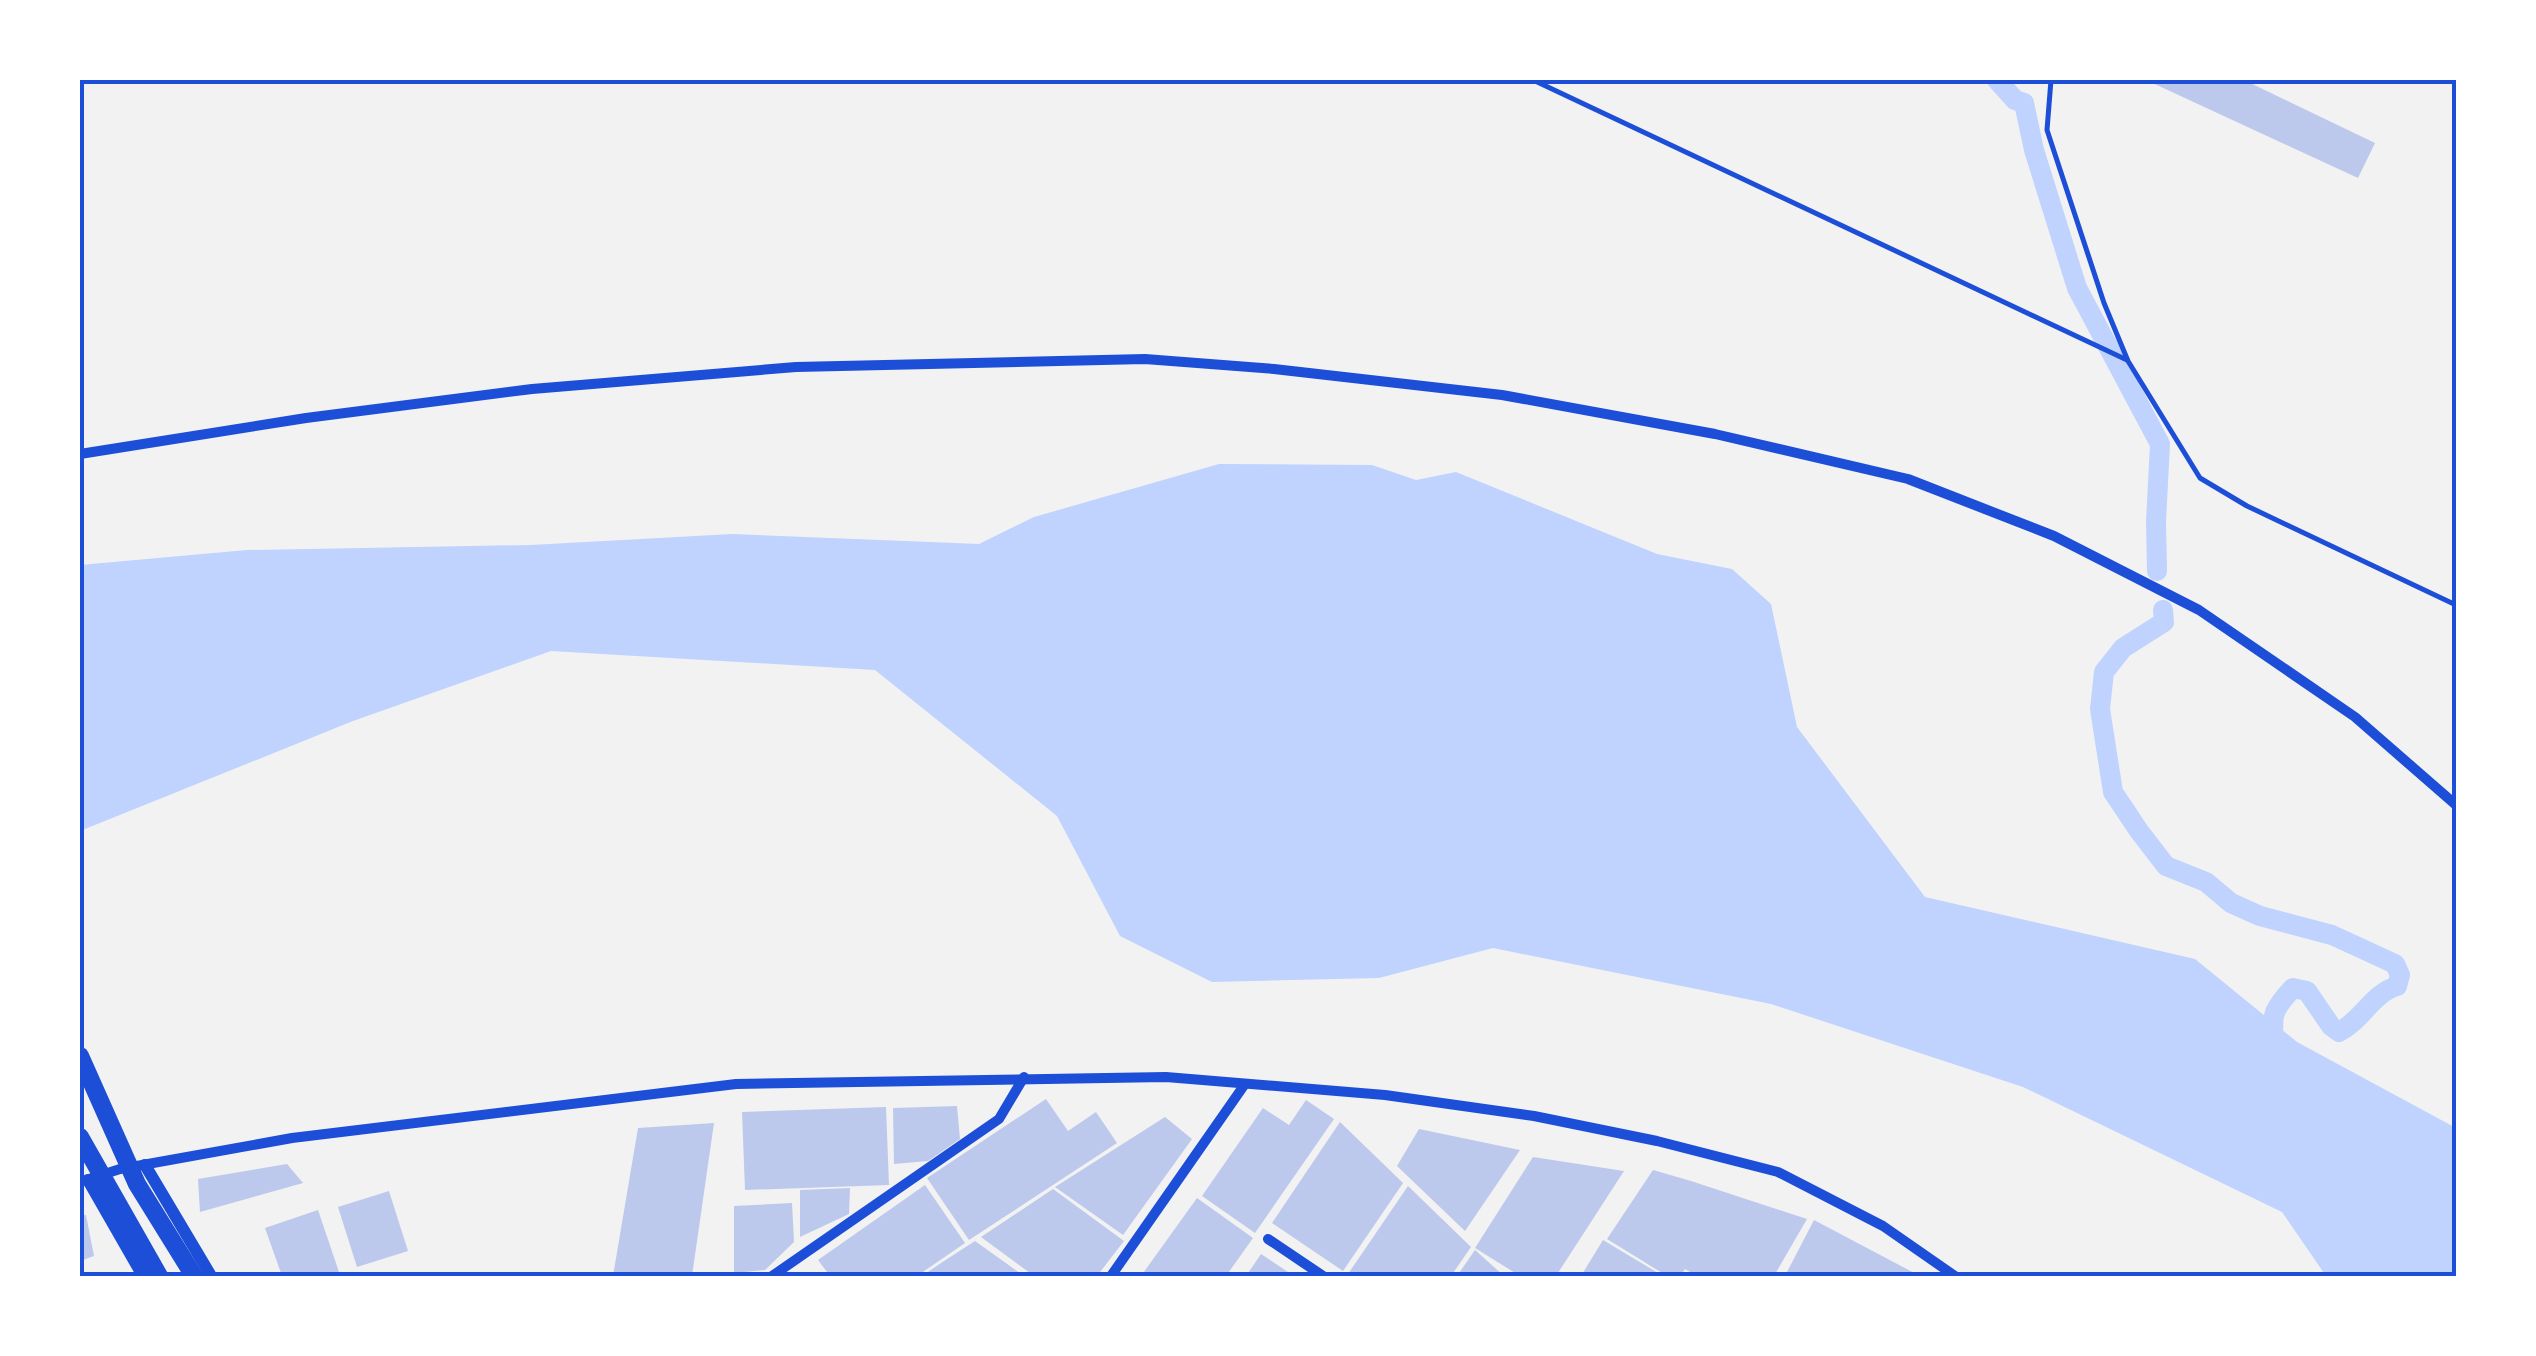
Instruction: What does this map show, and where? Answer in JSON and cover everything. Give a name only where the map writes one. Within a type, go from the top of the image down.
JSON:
[{"type":"highway","points":[[80,1056],[137,1184],[194,1276]]},
{"type":"highway","points":[[80,1137],[159,1276]]},
{"type":"street","points":[[80,454],[306,418],[513,392],[796,366],[1145,358],[1502,395],[1714,434],[1908,479],[2054,536],[2199,610],[2355,717],[2456,806]]},
{"type":"street","points":[[772,1276],[999,1120],[1024,1077]]},
{"type":"street","points":[[143,1276],[84,1181],[145,1165],[292,1138],[736,1084],[1024,1077],[1166,1078],[1385,1094],[1598,1127],[1778,1172],[1883,1226],[1954,1276]]},
{"type":"street","points":[[1110,1276],[1246,1084]]},
{"type":"street","points":[[145,1165],[211,1276]]},
{"type":"street","points":[[1268,1239],[1322,1276]]},
{"type":"lane","points":[[1533,80],[2127,360]]},
{"type":"lane","points":[[2051,80],[2047,130],[2104,303],[2127,360],[2200,478],[2247,506],[2456,605]]},
{"type":"water","points":[[1219,464],[1372,465],[1416,480],[1456,472],[1657,554],[1732,569],[1771,604],[1797,727],[1925,897],[2195,959],[2297,1042],[2456,1128],[2456,1276],[2326,1276],[2282,1212],[2023,1087],[1771,1004],[1493,948],[1379,978],[1212,982],[1120,936],[1057,816],[875,670],[551,651],[353,721],[80,831],[80,565],[247,550],[531,545],[732,534],[979,544],[1034,517]]},
{"type":"building","points":[[2146,80],[2244,80],[2375,143],[2358,178]]},
{"type":"building","points":[[1046,1099],[1068,1131],[1096,1112],[1117,1143],[969,1240],[927,1178]]},
{"type":"building","points":[[1306,1100],[1334,1119],[1255,1233],[1202,1196],[1263,1108],[1289,1125]]},
{"type":"building","points":[[957,1106],[960,1139],[928,1161],[894,1164],[893,1108]]},
{"type":"building","points":[[886,1107],[889,1185],[745,1190],[742,1112]]},
{"type":"building","points":[[1165,1117],[1192,1139],[1123,1235],[1055,1187]]},
{"type":"building","points":[[1340,1122],[1403,1183],[1343,1271],[1272,1223]]},
{"type":"building","points":[[714,1123],[692,1276],[613,1276],[638,1128]]},
{"type":"building","points":[[1419,1129],[1520,1150],[1465,1231],[1397,1166]]},
{"type":"building","points":[[1533,1157],[1624,1171],[1556,1276],[1520,1276],[1475,1248]]},
{"type":"building","points":[[287,1164],[303,1183],[200,1212],[198,1179]]},
{"type":"building","points":[[1653,1170],[1807,1219],[1774,1276],[1697,1276],[1685,1269],[1680,1276],[1667,1276],[1607,1239]]},
{"type":"building","points":[[925,1185],[965,1243],[917,1276],[830,1276],[818,1260]]},
{"type":"building","points":[[1408,1186],[1471,1247],[1451,1276],[1351,1276],[1348,1274]]},
{"type":"building","points":[[850,1188],[849,1214],[800,1237],[800,1190]]},
{"type":"building","points":[[1053,1189],[1124,1241],[1097,1276],[1034,1276],[981,1237]]},
{"type":"building","points":[[389,1191],[408,1251],[357,1267],[338,1207]]},
{"type":"building","points":[[1197,1198],[1253,1238],[1226,1276],[1141,1276]]},
{"type":"building","points":[[792,1203],[794,1242],[765,1270],[734,1273],[734,1206]]},
{"type":"building","points":[[318,1210],[340,1275],[282,1276],[265,1228]]},
{"type":"building","points":[[86,1215],[94,1256],[80,1261],[80,1216]]},
{"type":"building","points":[[1814,1220],[1920,1276],[1785,1276]]},
{"type":"building","points":[[1603,1240],[1663,1276],[1581,1276]]},
{"type":"building","points":[[975,1241],[1024,1276],[922,1276],[941,1263]]},
{"type":"building","points":[[1475,1250],[1504,1276],[1457,1276]]},
{"type":"building","points":[[1261,1254],[1294,1276],[1246,1276]]},
{"type":"waterway","points":[[1997,80],[2015,100],[2024,103],[2034,150],[2077,288],[2160,444],[2157,571]]},
{"type":"waterway","points":[[2163,610],[2164,622],[2123,648],[2104,672],[2100,709],[2113,792],[2166,866],[2206,882],[2231,903],[2260,916],[2332,935],[2395,964],[2400,975],[2397,986],[2381,994],[2339,1032],[2307,991],[2293,988],[2274,1015],[2275,1047]]}]
